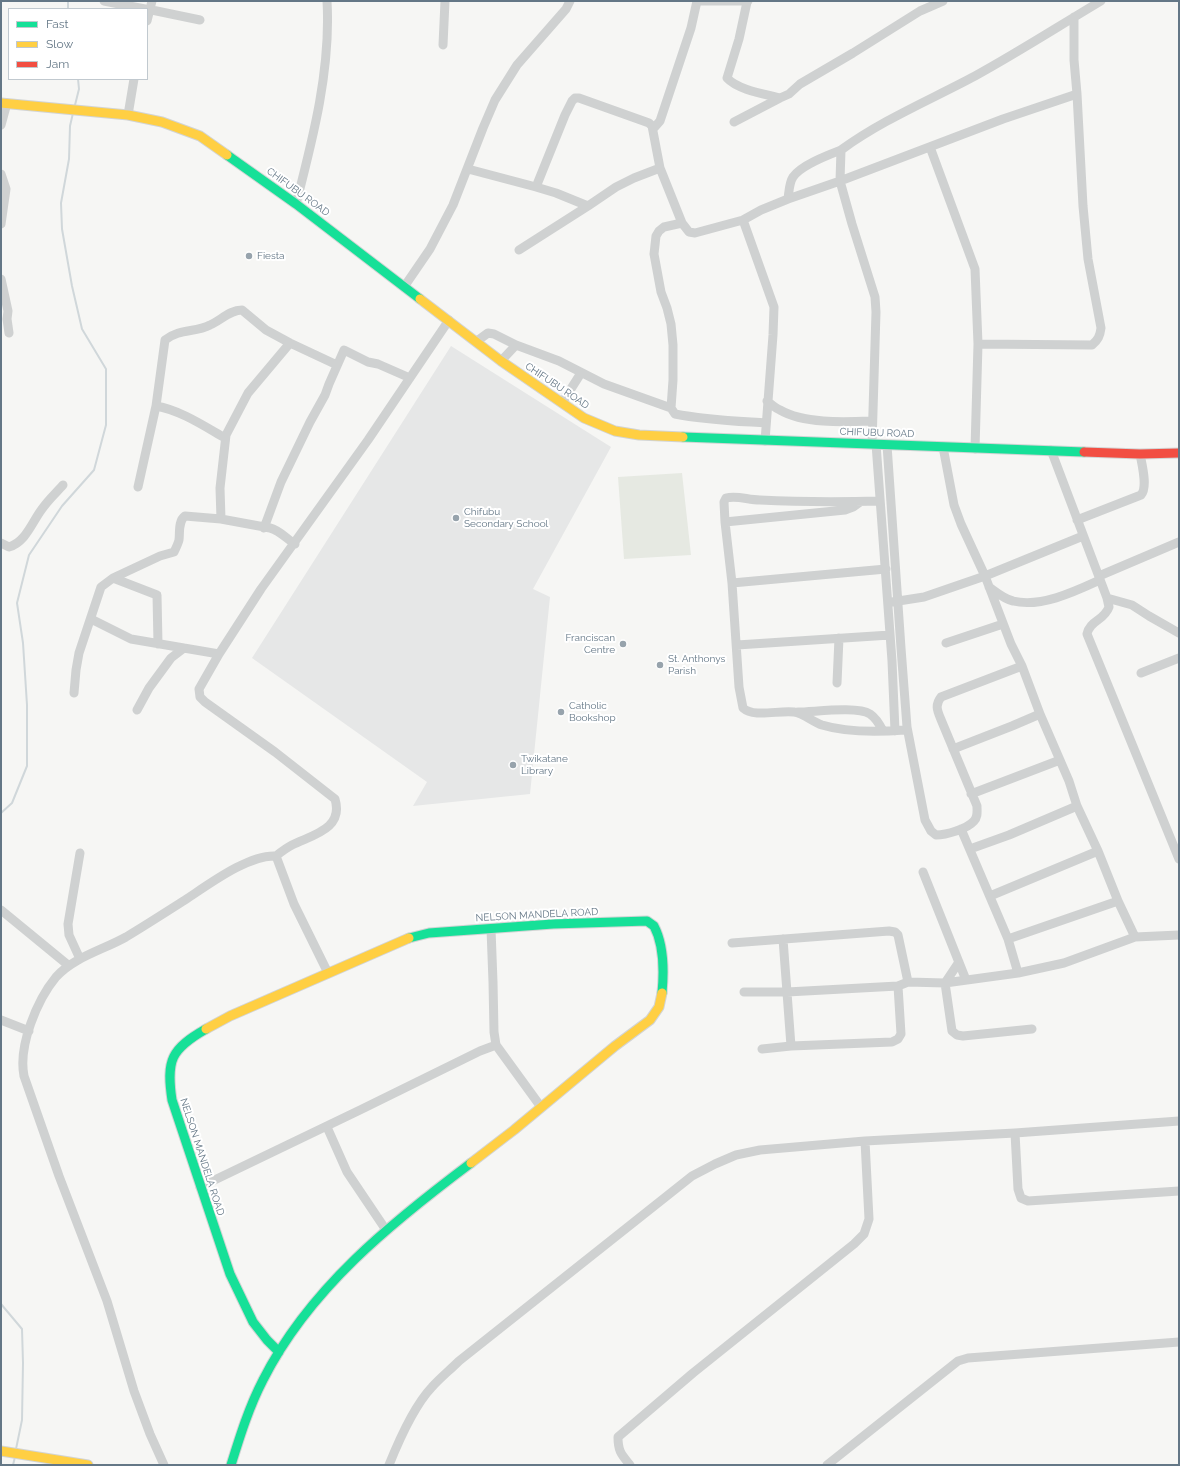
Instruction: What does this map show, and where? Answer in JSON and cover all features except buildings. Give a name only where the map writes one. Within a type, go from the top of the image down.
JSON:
[{"type":"street","points":[[104,1],[148,7],[200,20]]},
{"type":"street","points":[[296,204],[311,146],[324,71],[328,27],[327,1]]},
{"type":"street","points":[[443,45],[444,1]]},
{"type":"street","points":[[404,287],[430,249],[453,206],[495,100],[517,65],[566,9],[570,1]]},
{"type":"street","points":[[653,129],[660,121],[691,28],[697,1],[748,1],[739,39],[727,78],[731,82],[753,91],[780,98]]},
{"type":"street","points":[[734,122],[789,94],[800,84],[853,54],[920,11],[943,1]]},
{"type":"street","points":[[788,199],[790,186],[794,175],[810,164],[841,150],[902,114],[975,76],[1101,1]]},
{"type":"street","points":[[978,344],[1092,345],[1100,336],[1101,328],[1088,259],[1083,206],[1074,60],[1074,17]]},
{"type":"street","points":[[128,115],[134,80]]},
{"type":"street","points":[[536,187],[565,115],[575,98],[579,98],[649,123],[653,129],[660,168],[682,224],[688,232],[695,233],[743,220],[761,210],[788,199],[840,181],[1003,119],[1077,94]]},
{"type":"street","points":[[1,125],[4,103]]},
{"type":"street","name":"CHIFUBU ROAD","points":[[4,103],[128,115],[162,122],[200,136],[296,204],[502,361],[584,418],[615,431],[639,435],[764,441],[1140,454],[1179,453]]},
{"type":"street","points":[[930,147],[975,269],[978,344],[975,449]]},
{"type":"street","points":[[841,150],[840,181],[875,297],[876,312],[872,421],[884,541],[890,635],[897,661],[907,728],[925,820],[931,831],[936,835],[952,833],[974,822],[977,815],[977,806],[937,708],[937,702],[941,697],[1022,666]]},
{"type":"street","points":[[519,250],[616,187],[660,168]]},
{"type":"street","points":[[468,169],[556,193],[588,206]]},
{"type":"street","points":[[1,174],[6,189],[1,224]]},
{"type":"street","points":[[743,220],[774,307],[764,441]]},
{"type":"street","points":[[671,408],[673,344],[671,324],[667,308],[660,292],[654,254],[659,231],[664,227],[682,224]]},
{"type":"street","points":[[1,279],[8,311],[7,319],[9,333]]},
{"type":"street","points":[[138,487],[156,406],[165,340],[172,334],[209,326],[236,310],[242,310],[266,330],[337,365]]},
{"type":"street","points":[[164,1465],[150,1434],[134,1391],[107,1301],[88,1253],[24,1076],[23,1060],[29,1031],[41,999],[55,978],[68,965],[126,937],[225,874],[253,860],[276,856],[290,846],[326,829],[333,822],[337,805],[335,799],[270,748],[205,702],[200,697],[199,689],[219,654],[261,589],[295,544],[368,440],[449,320]]},
{"type":"street","points":[[477,341],[488,333],[494,334],[516,345],[559,361],[604,384],[642,396],[671,408],[675,414],[696,418],[766,422]]},
{"type":"street","points":[[221,519],[220,488],[227,430],[248,393],[290,343]]},
{"type":"street","points":[[502,361],[516,345]]},
{"type":"street","points":[[264,528],[281,482],[310,422],[325,395],[344,350],[368,362],[378,364],[410,378]]},
{"type":"street","points":[[562,403],[581,373]]},
{"type":"street","points":[[767,401],[779,410],[808,419],[848,422],[872,421]]},
{"type":"street","points":[[156,406],[164,407],[225,438]]},
{"type":"street","points":[[887,445],[898,601],[895,731]]},
{"type":"street","points":[[943,447],[954,505],[961,524],[1022,666],[1077,806],[1135,937]]},
{"type":"street","points":[[1051,450],[1100,578],[1109,607],[1105,616],[1093,623],[1088,628],[1088,634],[1179,859]]},
{"type":"street","points":[[1077,520],[1141,495],[1144,492],[1145,486],[1140,454]]},
{"type":"street","points":[[1,543],[9,547],[16,545],[33,524],[41,509],[63,485]]},
{"type":"street","points":[[880,500],[758,500],[732,496],[726,498],[724,502],[732,583],[739,687],[743,708],[751,713],[842,710],[861,711],[869,714],[876,720],[884,731]]},
{"type":"street","points":[[725,522],[845,510],[853,507],[861,501]]},
{"type":"street","points":[[74,693],[79,653],[101,587],[113,578],[160,556],[174,552],[179,542],[180,522],[185,516],[221,519],[275,530],[295,544]]},
{"type":"street","points":[[888,602],[924,597],[984,576],[1083,536]]},
{"type":"street","points":[[884,541],[893,540]]},
{"type":"street","points":[[989,587],[1012,601],[1027,602],[1055,599],[1179,542]]},
{"type":"street","points":[[732,583],[886,569]]},
{"type":"street","points":[[113,578],[157,595],[158,644]]},
{"type":"street","points":[[1107,598],[1132,604],[1149,616],[1179,633]]},
{"type":"street","points":[[91,619],[131,639],[219,654]]},
{"type":"street","points":[[946,643],[1003,624]]},
{"type":"street","points":[[737,645],[890,635]]},
{"type":"street","points":[[838,638],[838,683]]},
{"type":"street","points":[[137,710],[149,688],[171,658],[184,648]]},
{"type":"street","points":[[1141,673],[1179,658]]},
{"type":"street","points":[[796,712],[822,724],[837,728],[884,731],[905,730],[907,728]]},
{"type":"street","points":[[953,749],[1040,714]]},
{"type":"street","points":[[971,794],[1060,760]]},
{"type":"street","points":[[970,849],[1009,835],[1077,806]]},
{"type":"street","points":[[961,828],[1008,939],[1018,973]]},
{"type":"street","points":[[990,896],[1098,851]]},
{"type":"street","points":[[80,853],[68,924],[70,936],[80,959]]},
{"type":"street","points":[[276,856],[294,904],[328,973]]},
{"type":"street","points":[[923,872],[966,980]]},
{"type":"street","points":[[1008,939],[1118,901]]},
{"type":"street","points":[[1,910],[68,965]]},
{"type":"street","name":"NELSON MANDELA ROAD","points":[[231,1465],[252,1406],[268,1370],[279,1352],[326,1289],[347,1267],[409,1210],[542,1107],[650,1020],[658,1010],[662,999],[662,980],[658,935],[652,923],[645,921],[553,924],[429,933],[410,938],[217,1023],[187,1041],[176,1052],[170,1062],[170,1087],[172,1100],[200,1187],[230,1274],[239,1295],[253,1322],[267,1340],[279,1352]]},
{"type":"street","points":[[490,929],[494,1032],[496,1046],[542,1107]]},
{"type":"street","points":[[732,943],[888,931],[895,932],[898,935],[908,982]]},
{"type":"street","points":[[744,992],[787,992],[898,986],[908,982],[944,983],[1018,973],[1064,963],[1135,937],[1179,936]]},
{"type":"street","points":[[783,939],[791,1046]]},
{"type":"street","points":[[959,962],[944,983],[952,1031],[957,1035],[963,1036],[1032,1029]]},
{"type":"street","points":[[762,1049],[791,1046],[892,1042],[898,1039],[901,1034],[898,986]]},
{"type":"street","points":[[1,1020],[29,1031]]},
{"type":"street","points":[[200,1187],[480,1051],[496,1046]]},
{"type":"street","points":[[389,1465],[399,1440],[416,1410],[431,1388],[453,1366],[692,1176],[736,1155],[760,1150],[865,1141],[1015,1133],[1179,1121]]},
{"type":"street","points":[[327,1126],[347,1172],[386,1230]]},
{"type":"street","points":[[1015,1133],[1018,1189],[1021,1198],[1028,1201],[1179,1191]]},
{"type":"street","points":[[630,1465],[620,1453],[618,1437],[693,1373],[854,1244],[864,1234],[869,1219],[865,1141]]},
{"type":"street","points":[[827,1465],[958,1361],[968,1358],[1179,1342]]},
{"type":"street","points":[[1,1451],[88,1465]]},
{"type":"shaded area","name":"Chifubu Secondary School","points":[[451,346],[611,447],[533,589],[550,597],[530,794],[413,806],[427,782],[252,658]]},
{"type":"shaded area","points":[[682,473],[691,555],[624,559],[618,477]]},
{"type":"waterway","points":[[68,1],[68,8]]},
{"type":"waterway","points":[[75,105],[79,89],[78,80]]},
{"type":"waterway","points":[[1,813],[12,803],[27,766],[27,705],[23,643],[17,603],[29,555],[62,506],[94,470],[106,425],[106,369],[82,329],[72,286],[62,229],[61,203],[69,159],[70,126],[73,113]]},
{"type":"waterway","points":[[1,1304],[22,1329],[22,1420],[16,1449]]},
{"type":"waterway","points":[[13,1465],[15,1457]]},
{"type":"traffic: fast","points":[[227,155],[296,204],[420,299]]},
{"type":"traffic: fast","points":[[683,437],[1084,452]]},
{"type":"traffic: fast","points":[[409,938],[429,933],[553,924],[647,921],[654,926],[660,942],[663,968],[662,993]]},
{"type":"traffic: fast","points":[[206,1029],[185,1043],[174,1057],[170,1075],[172,1100],[230,1274],[253,1322],[267,1340],[279,1352]]},
{"type":"traffic: fast","points":[[231,1465],[245,1422],[258,1390],[282,1347],[304,1316],[328,1287],[382,1234],[411,1209],[471,1163]]},
{"type":"traffic: slow","points":[[1,103],[128,115],[162,122],[200,136],[227,155]]},
{"type":"traffic: slow","points":[[420,299],[501,361],[584,418],[615,431],[639,435],[683,437]]},
{"type":"traffic: slow","points":[[206,1029],[230,1016],[409,938]]},
{"type":"traffic: slow","points":[[471,1163],[514,1130],[615,1046],[650,1020],[659,1007],[662,993]]},
{"type":"traffic: slow","points":[[1,1451],[88,1465]]},
{"type":"traffic: jam","points":[[1084,452],[1140,454],[1179,453]]},
{"type":"place","name":"Fiesta","points":[[249,256]]},
{"type":"place","name":"Chifubu Secondary School","points":[[456,518]]},
{"type":"place","name":"Franciscan Centre","points":[[623,644]]},
{"type":"place","name":"St. Anthonys Parish","points":[[660,665]]},
{"type":"place","name":"Catholic Bookshop","points":[[561,712]]},
{"type":"place","name":"Twikatane Library","points":[[513,765]]}]
